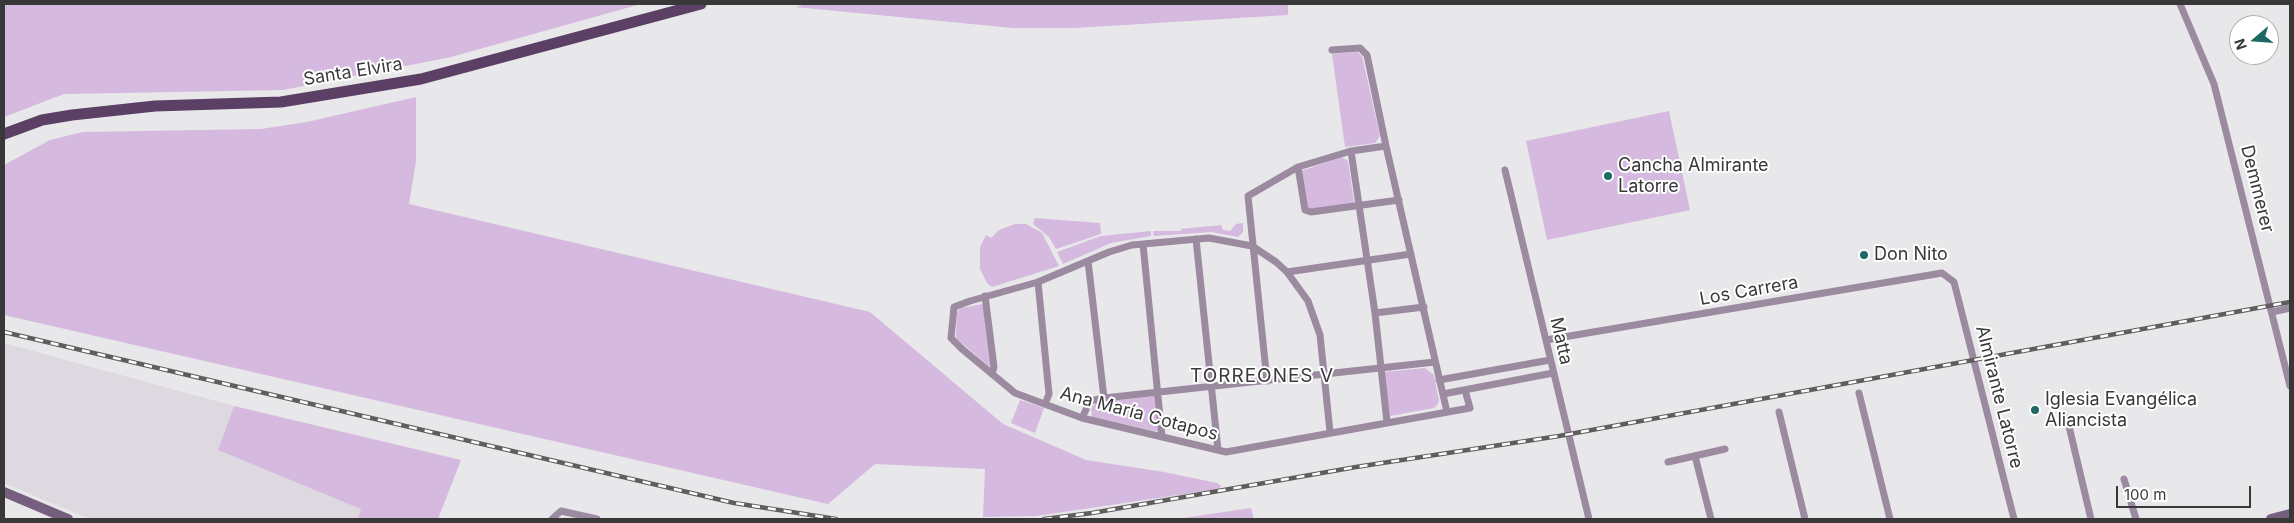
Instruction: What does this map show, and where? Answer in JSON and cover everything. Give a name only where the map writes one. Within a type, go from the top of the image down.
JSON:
[{"type":"main road","name":"Santa Elvira","points":[[4,134],[42,120],[72,115],[155,106],[281,102],[421,79],[701,4]]},
{"type":"main road","points":[[4,492],[68,519]]},
{"type":"main road","points":[[2271,519],[2290,514]]},
{"type":"street","name":"Demmerer","points":[[2180,4],[2214,84],[2290,386]]},
{"type":"street","points":[[1332,50],[1360,48],[1367,55],[1447,412]]},
{"type":"street","points":[[1267,381],[1248,196],[1298,167],[1351,151],[1386,146]]},
{"type":"street","points":[[1351,151],[1368,259],[1387,422]]},
{"type":"street","points":[[1298,167],[1305,210],[1311,212],[1359,207],[1398,200]]},
{"type":"street","name":"Matta","points":[[1505,170],[1588,519]]},
{"type":"street","points":[[992,374],[994,367],[986,296],[1038,282],[1108,252],[1143,244],[1209,238],[1252,246],[1287,272],[1308,301],[1320,335],[1330,432]]},
{"type":"street","points":[[1196,239],[1218,450]]},
{"type":"street","points":[[1143,244],[1162,437]]},
{"type":"street","points":[[1287,272],[1411,254]]},
{"type":"street","points":[[1088,261],[1104,398]]},
{"type":"street","name":"Los Carrera","points":[[1546,340],[1942,273],[1954,282]]},
{"type":"street","points":[[1038,282],[1049,394],[1045,404]]},
{"type":"street","name":"Almirante Latorre","points":[[1954,282],[2014,519]]},
{"type":"street","name":"Ana María Cotapos","points":[[986,296],[954,307],[951,338],[1015,393],[1082,418],[1226,452],[1470,408],[1465,390]]},
{"type":"street","points":[[1375,313],[1424,307]]},
{"type":"street","points":[[2272,312],[2290,308]]},
{"type":"street","points":[[1439,380],[1550,360]]},
{"type":"street","points":[[1082,418],[1090,401],[1104,398],[1212,388],[1435,362]]},
{"type":"street","points":[[1443,394],[1553,373]]},
{"type":"street","points":[[1858,393],[1890,519]]},
{"type":"street","points":[[1779,412],[1805,519]]},
{"type":"street","points":[[2067,418],[2091,519]]},
{"type":"street","points":[[1668,462],[1725,450]]},
{"type":"street","points":[[1695,456],[1711,519]]},
{"type":"street","points":[[2124,480],[2136,519]]},
{"type":"street","points":[[552,519],[561,511],[597,519]]},
{"type":"shaded area","points":[[4,4],[641,4],[451,57],[283,90],[64,94],[4,117]]},
{"type":"shaded area","points":[[806,4],[1288,4],[1288,15],[1075,28],[1013,28],[795,7]]},
{"type":"shaded area","points":[[1357,52],[1362,56],[1380,136],[1375,143],[1345,147],[1332,54]]},
{"type":"shaded area","points":[[416,97],[416,161],[409,204],[870,312],[1003,424],[1086,460],[1164,472],[1217,483],[1221,486],[1219,489],[1036,516],[983,517],[985,469],[875,464],[828,504],[4,315],[4,165],[50,140],[83,132],[261,129],[307,122]]},
{"type":"shaded area","name":"Cancha Almirante Latorre","points":[[1669,111],[1690,210],[1547,240],[1526,141]]},
{"type":"shaded area","points":[[1342,157],[1348,161],[1354,202],[1350,205],[1308,209],[1301,171]]},
{"type":"shaded area","points":[[1035,218],[1100,223],[1101,234],[1056,249],[1049,237],[1033,224]]},
{"type":"shaded area","points":[[1243,223],[1243,232],[1238,237],[1211,232],[1154,236],[1153,231],[1181,231],[1181,229],[1221,225],[1223,230],[1230,231],[1236,224]]},
{"type":"shaded area","points":[[1015,224],[1026,224],[1042,233],[1059,266],[992,287],[987,283],[980,269],[980,247],[986,235],[991,238],[999,230]]},
{"type":"shaded area","points":[[1151,231],[1151,236],[1111,243],[1063,264],[1057,252],[1101,236]]},
{"type":"shaded area","points":[[983,304],[991,368],[957,339],[956,336],[957,312],[961,308]]},
{"type":"shaded area","points":[[4,343],[234,406],[218,450],[362,509],[358,519],[90,519],[4,483]]},
{"type":"shaded area","points":[[1425,368],[1434,375],[1439,401],[1437,405],[1434,408],[1390,416],[1384,372]]},
{"type":"shaded area","points":[[1155,396],[1160,432],[1092,417],[1091,407],[1098,402]]},
{"type":"shaded area","points":[[1020,400],[1044,408],[1035,433],[1011,423]]},
{"type":"shaded area","points":[[234,406],[461,460],[438,519],[358,519],[361,509],[218,450]]},
{"type":"shaded area","points":[[1251,508],[1254,519],[1178,519],[1190,517]]},
{"type":"railway","points":[[1044,519],[1092,513],[1356,467],[1559,436],[2290,302]]},
{"type":"railway","points":[[4,332],[734,503],[836,519]]},
{"type":"place","name":"Cancha Almirante Latorre","points":[[1608,176]]},
{"type":"place","name":"Don Nito","points":[[1864,255]]},
{"type":"place","name":"Iglesia Evangélica Aliancista","points":[[2035,410]]},
{"type":"district","name":"TORREONES V","points":[[1262,376]]}]
